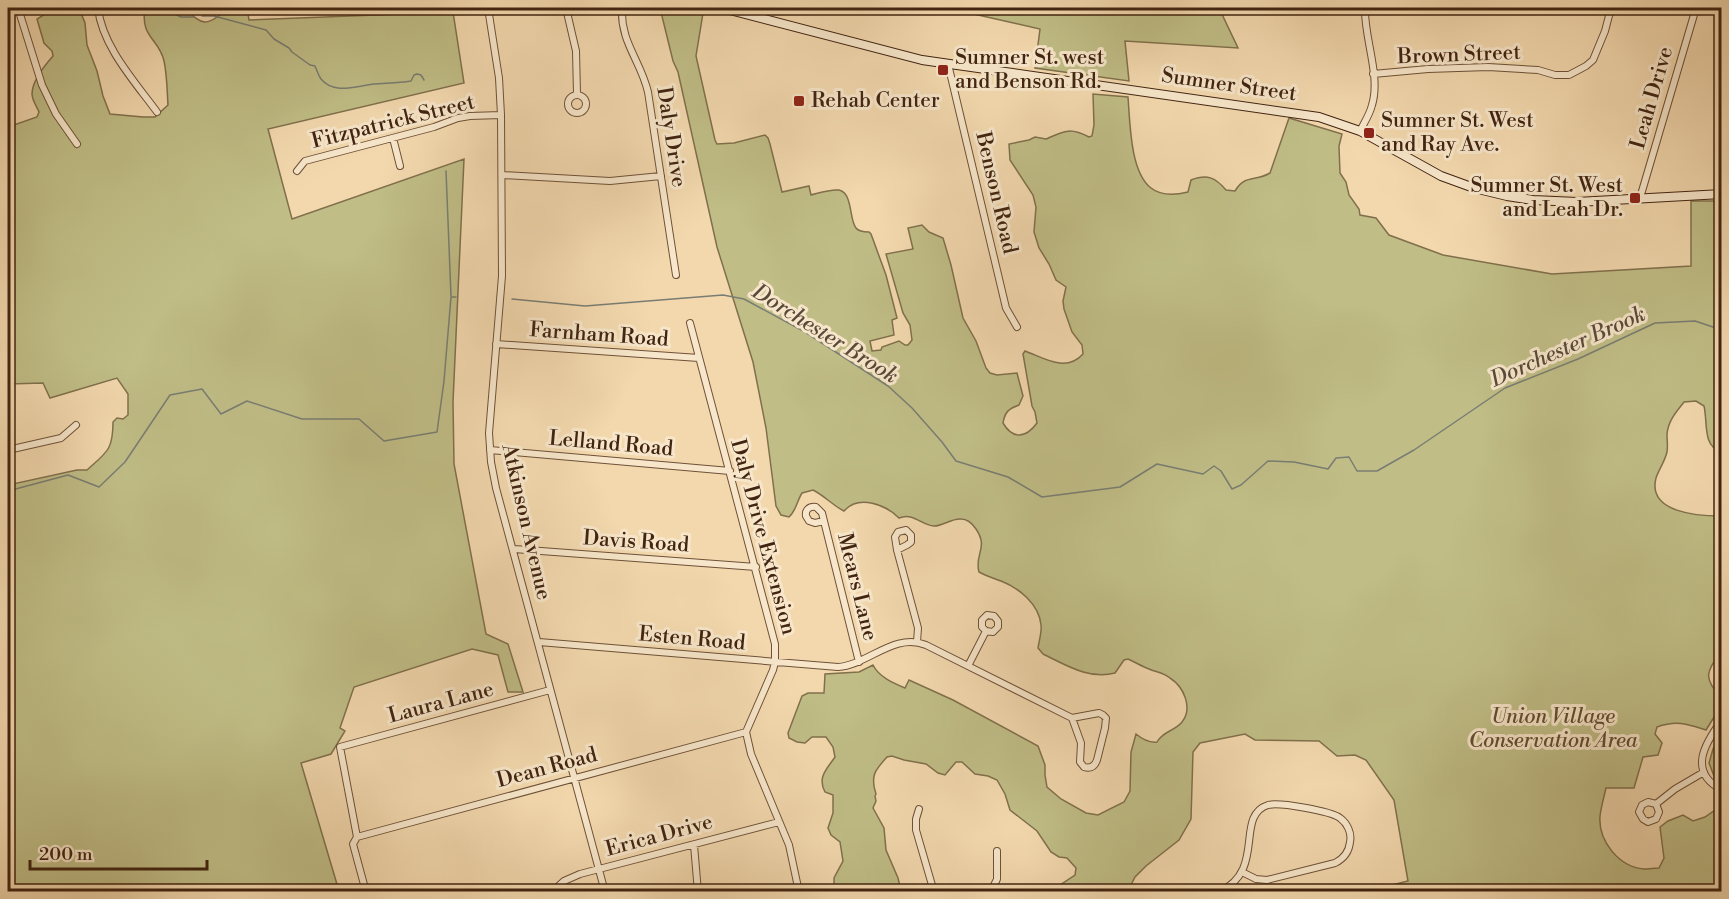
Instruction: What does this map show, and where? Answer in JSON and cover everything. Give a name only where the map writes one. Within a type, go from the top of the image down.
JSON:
[{"type":"main road","points":[[8,11],[21,8]]},
{"type":"main road","name":"Sumner Street","points":[[722,8],[894,53],[948,64],[1319,117],[1360,131],[1441,176],[1474,188],[1507,196],[1577,202],[1722,194]]},
{"type":"street","points":[[21,8],[38,75],[46,95],[77,144]]},
{"type":"street","points":[[98,8],[107,41],[157,112]]},
{"type":"street","name":"Atkinson Avenue","points":[[488,8],[499,78],[501,115],[502,276],[490,421],[490,450],[496,488],[605,891]]},
{"type":"street","points":[[566,8],[576,51],[577,94]]},
{"type":"street","name":"Daly Drive","points":[[622,8],[626,41],[647,86],[676,275]]},
{"type":"street","points":[[1360,131],[1372,105],[1374,92],[1365,8]]},
{"type":"street","points":[[1503,8],[1514,8]]},
{"type":"street","name":"Brown Street","points":[[1373,74],[1488,67],[1538,70],[1555,75],[1569,75],[1593,60],[1605,31],[1611,8]]},
{"type":"street","name":"Leah Drive","points":[[1640,198],[1696,8]]},
{"type":"street","name":"Benson Road","points":[[948,64],[1006,308],[1017,327]]},
{"type":"street","name":"Fitzpatrick Street","points":[[297,171],[305,161],[434,127],[458,118],[501,115]]},
{"type":"street","points":[[393,138],[400,166]]},
{"type":"street","points":[[501,175],[595,181],[661,176]]},
{"type":"street","name":"Daly Drive Extension","points":[[690,323],[775,644],[775,662],[770,679],[746,732]]},
{"type":"street","name":"Farnham Road","points":[[496,344],[699,358]]},
{"type":"street","points":[[8,450],[60,438],[76,425]]},
{"type":"street","name":"Lelland Road","points":[[490,450],[730,471]]},
{"type":"street","name":"Mears Lane","points":[[824,521],[859,662]]},
{"type":"street","name":"Davis Road","points":[[514,549],[756,567]]},
{"type":"street","points":[[897,550],[918,628],[917,642],[1072,718],[1099,713],[1104,715],[1107,720],[1097,760],[1091,767],[1084,767],[1080,762],[1081,743],[1072,718]]},
{"type":"street","points":[[968,666],[986,631]]},
{"type":"street","name":"Esten Road","points":[[539,642],[838,668],[859,662],[897,644],[917,642]]},
{"type":"street","name":"Laura Lane","points":[[357,837],[340,747],[550,690]]},
{"type":"street","points":[[1722,720],[1704,747],[1702,762],[1709,781],[1722,790]]},
{"type":"street","points":[[746,732],[751,754],[790,851],[799,891]]},
{"type":"street","name":"Dean Road","points":[[357,837],[746,732]]},
{"type":"street","points":[[1656,804],[1675,789],[1704,772]]},
{"type":"street","points":[[1219,891],[1230,885],[1242,872],[1248,852],[1251,823],[1256,813],[1264,807],[1281,804],[1328,812],[1340,818],[1348,828],[1351,837],[1348,850],[1343,858],[1335,863],[1263,880],[1242,872]]},
{"type":"street","points":[[919,809],[916,830],[934,891]]},
{"type":"street","name":"Erica Drive","points":[[552,891],[571,877],[779,822]]},
{"type":"street","points":[[357,837],[353,844],[366,891]]},
{"type":"street","points":[[694,844],[698,891]]},
{"type":"street","points":[[991,891],[997,879],[997,851]]},
{"type":"green space","points":[[55,8],[71,8],[81,13],[85,23],[87,45],[110,114],[143,117],[155,117],[168,105],[164,61],[162,53],[147,32],[144,18],[145,8],[184,8],[195,18],[204,22],[213,20],[225,11],[224,8],[247,8],[249,20],[453,12],[464,83],[268,129],[292,219],[464,159],[453,402],[454,464],[486,634],[508,644],[523,692],[508,692],[498,655],[472,649],[354,687],[340,728],[345,731],[331,754],[301,763],[339,891],[8,891],[8,485],[77,470],[87,470],[108,450],[112,439],[113,422],[117,418],[123,419],[128,415],[128,394],[117,378],[50,398],[43,383],[8,384],[8,127],[37,117],[39,112],[32,94],[34,84],[53,56],[52,51],[44,43],[37,19]]},
{"type":"green space","name":"Union Village Conservation Area","points":[[660,8],[687,8],[703,13],[696,56],[717,144],[734,143],[765,135],[770,144],[782,192],[809,186],[811,195],[839,190],[847,196],[856,228],[871,234],[886,275],[897,318],[892,320],[894,335],[870,341],[872,351],[881,350],[882,347],[899,341],[908,345],[912,340],[910,325],[903,313],[886,254],[913,249],[908,228],[922,225],[929,232],[943,238],[963,318],[976,341],[986,368],[990,373],[997,375],[1017,373],[1023,396],[1019,405],[1008,411],[1003,423],[1011,432],[1020,435],[1028,432],[1037,423],[1023,354],[1025,351],[1062,363],[1076,360],[1083,354],[1082,345],[1072,332],[1064,309],[1066,287],[1056,280],[1039,248],[1034,232],[1036,207],[1033,195],[1010,160],[1009,144],[1035,137],[1046,139],[1067,131],[1092,136],[1093,94],[1128,97],[1132,146],[1139,171],[1151,188],[1164,194],[1188,192],[1191,180],[1202,177],[1218,182],[1226,190],[1235,191],[1243,182],[1270,173],[1289,118],[1342,134],[1339,146],[1340,173],[1346,182],[1349,195],[1359,209],[1360,215],[1376,218],[1389,235],[1443,255],[1552,274],[1691,266],[1691,201],[1714,201],[1722,224],[1721,452],[1715,449],[1708,439],[1704,406],[1696,401],[1684,402],[1669,425],[1667,452],[1656,478],[1655,490],[1659,499],[1677,510],[1700,515],[1721,516],[1721,652],[1712,665],[1709,680],[1721,697],[1721,706],[1706,730],[1682,724],[1657,727],[1655,734],[1662,743],[1658,755],[1643,757],[1634,788],[1606,788],[1600,825],[1606,843],[1619,858],[1635,867],[1659,868],[1664,858],[1660,827],[1683,815],[1693,821],[1715,810],[1714,776],[1709,763],[1721,732],[1721,891],[1368,891],[1408,881],[1394,800],[1366,760],[1355,755],[1337,756],[1319,741],[1255,740],[1245,734],[1200,743],[1193,752],[1191,819],[1179,840],[1135,877],[1128,891],[1051,891],[1075,875],[1076,868],[1067,858],[1059,857],[1051,852],[1037,831],[1010,810],[997,780],[975,774],[962,762],[956,762],[945,775],[926,764],[892,756],[887,757],[875,774],[873,782],[876,801],[873,808],[884,828],[886,850],[901,891],[834,891],[834,878],[843,861],[840,842],[831,835],[828,828],[833,813],[833,795],[825,792],[822,782],[824,773],[835,757],[833,747],[826,737],[812,737],[805,743],[789,738],[788,733],[802,696],[808,693],[824,693],[825,674],[859,672],[873,665],[883,676],[900,686],[905,688],[909,680],[953,700],[1038,746],[1045,765],[1047,787],[1061,799],[1086,813],[1098,815],[1124,802],[1130,791],[1131,752],[1136,734],[1151,742],[1157,742],[1182,722],[1187,704],[1183,692],[1170,678],[1128,659],[1124,660],[1115,673],[1096,675],[1069,667],[1043,654],[1038,648],[1041,628],[1036,610],[1015,588],[979,572],[980,536],[971,523],[963,519],[934,526],[909,517],[899,518],[887,509],[865,502],[850,506],[844,511],[813,490],[802,493],[789,517],[781,515],[776,506],[766,428],[753,362],[717,247],[678,72],[673,61]]},
{"type":"green space","points":[[947,8],[1219,8],[1238,48],[1125,41],[1129,81],[1035,68],[1040,29]]},
{"type":"waterway","points":[[141,8],[166,10],[181,17],[194,17]]},
{"type":"waterway","points":[[202,16],[214,16],[266,30],[274,39],[310,65],[315,66],[321,79],[332,87],[346,88],[411,81],[417,74],[421,75],[424,80]]},
{"type":"waterway","points":[[446,171],[451,296]]},
{"type":"waterway","name":"Dorchester Brook","points":[[512,299],[585,306],[723,295],[744,299],[805,332],[888,386],[912,408],[956,461],[1008,477],[1042,497],[1120,487],[1157,464],[1203,474],[1214,466],[1221,471],[1232,489],[1241,485],[1268,461],[1294,462],[1328,469],[1336,458],[1349,457],[1357,471],[1377,471],[1414,450],[1505,388],[1578,359],[1655,323],[1695,321],[1722,330]]},
{"type":"waterway","name":"Dorchester Brook","points":[[8,491],[68,475],[99,487],[125,462],[170,395],[202,389],[221,414],[247,401],[302,419],[359,419],[384,441],[437,432],[451,297],[456,297]]},
{"type":"place","name":"Sumner St. west and Benson Rd.","points":[[943,70]]},
{"type":"place","name":"Rehab Center","points":[[799,101]]},
{"type":"place","name":"Sumner St. West and Ray Ave.","points":[[1369,133]]},
{"type":"place","name":"Sumner St. West and Leah Dr.","points":[[1635,198]]}]
